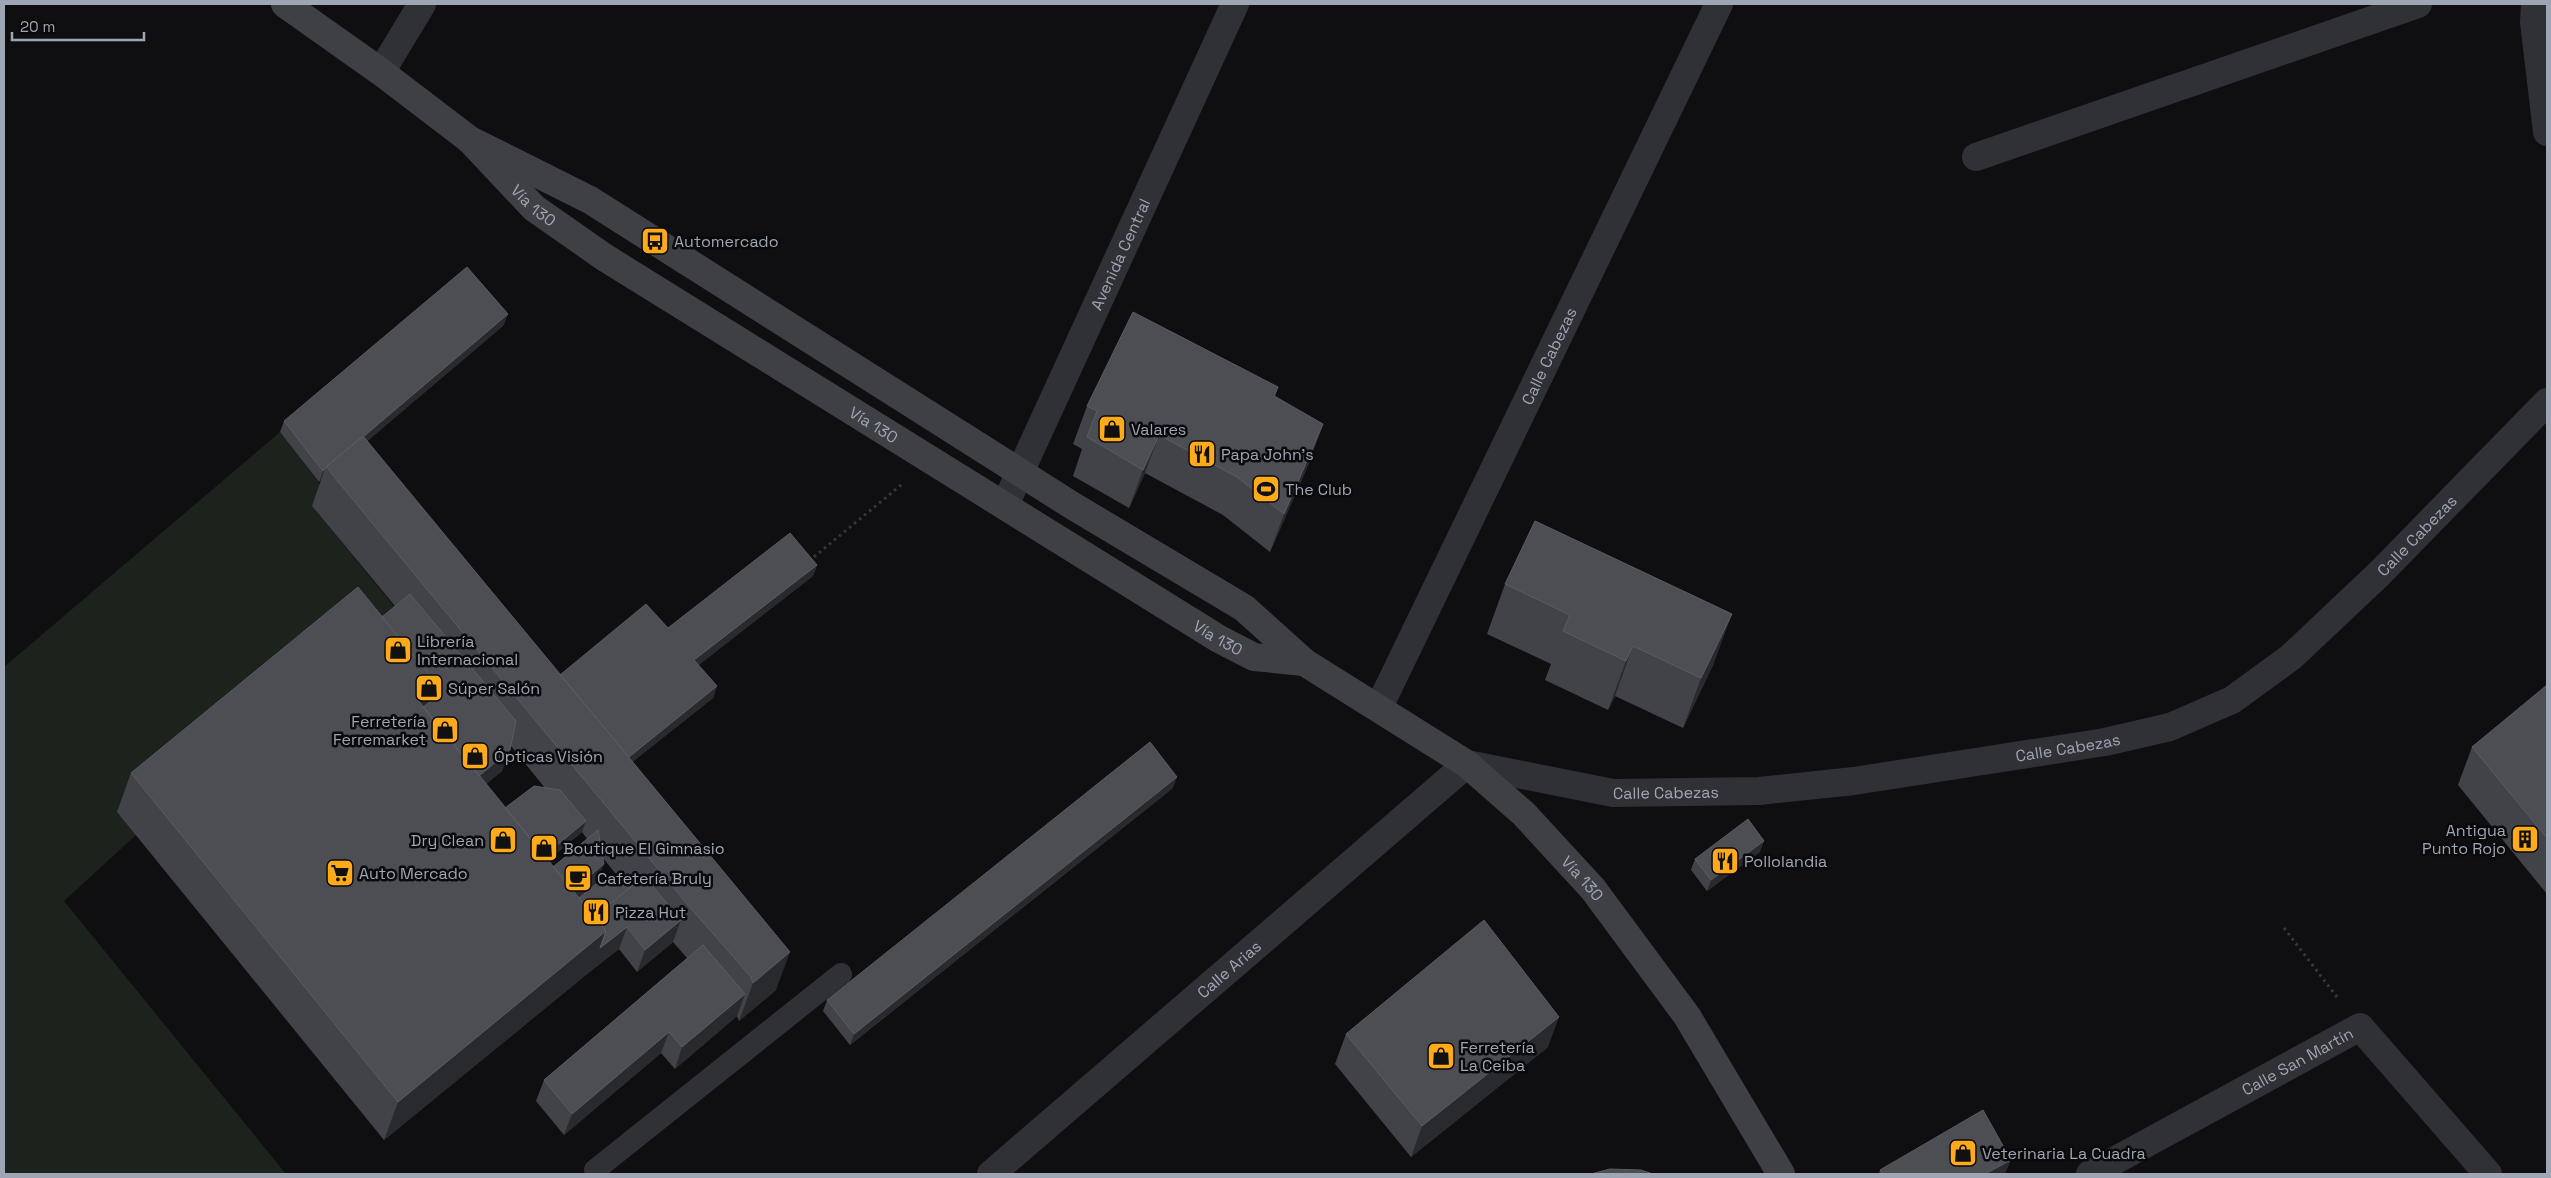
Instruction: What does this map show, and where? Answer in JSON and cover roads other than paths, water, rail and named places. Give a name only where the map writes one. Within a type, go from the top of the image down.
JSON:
[{"type":"main road","name":"Vía 130","points":[[285,4],[381,72],[470,140],[534,208],[604,257],[1220,639],[1254,657],[1304,662]]},
{"type":"main road","name":"Vía 130","points":[[470,140],[590,200],[1021,472],[1244,608],[1304,662],[1467,764],[1524,814],[1593,889],[1687,1016],[1780,1174]]},
{"type":"street","points":[[381,72],[422,4]]},
{"type":"street","name":"Avenida Central","points":[[1005,505],[1235,4]]},
{"type":"street","name":"Calle Cabezas","points":[[1378,707],[1719,4]]},
{"type":"street","points":[[1976,158],[2418,4]]},
{"type":"street","points":[[2535,4],[2534,22],[2547,132]]},
{"type":"street","name":"Calle Cabezas","points":[[1467,764],[1613,793],[1759,791],[1854,781],[2076,747],[2170,726],[2232,700],[2291,658],[2380,573],[2547,402]]},
{"type":"street","name":"Calle Arias","points":[[991,1174],[1467,764]]},
{"type":"street","name":"Calle San Martín","points":[[2090,1174],[2360,1027],[2488,1174]]},
{"type":"lane","points":[[595,1170],[841,974]]},
{"type":"place","name":"Automercado","points":[[655,241]]},
{"type":"place","name":"Valares","points":[[1112,429]]},
{"type":"place","name":"Papa John's","points":[[1202,454]]},
{"type":"place","name":"The Club","points":[[1266,489]]},
{"type":"place","name":"Librería Internacional","points":[[398,650]]},
{"type":"place","name":"Súper Salón","points":[[429,688]]},
{"type":"place","name":"Ferretería Ferremarket","points":[[445,730]]},
{"type":"place","name":"Ópticas Visión","points":[[475,756]]},
{"type":"place","name":"Antigua Punto Rojo","points":[[2525,839]]},
{"type":"place","name":"Dry Clean","points":[[503,840]]},
{"type":"place","name":"Boutique El Gimnasio","points":[[544,848]]},
{"type":"place","name":"Pollolandia","points":[[1725,861]]},
{"type":"place","name":"Auto Mercado","points":[[340,873]]},
{"type":"place","name":"Cafetería Bruly","points":[[578,878]]},
{"type":"place","name":"Pizza Hut","points":[[596,912]]},
{"type":"place","name":"Ferretería La Ceiba","points":[[1441,1056]]},
{"type":"place","name":"Veterinaria La Cuadra","points":[[1963,1153]]}]
